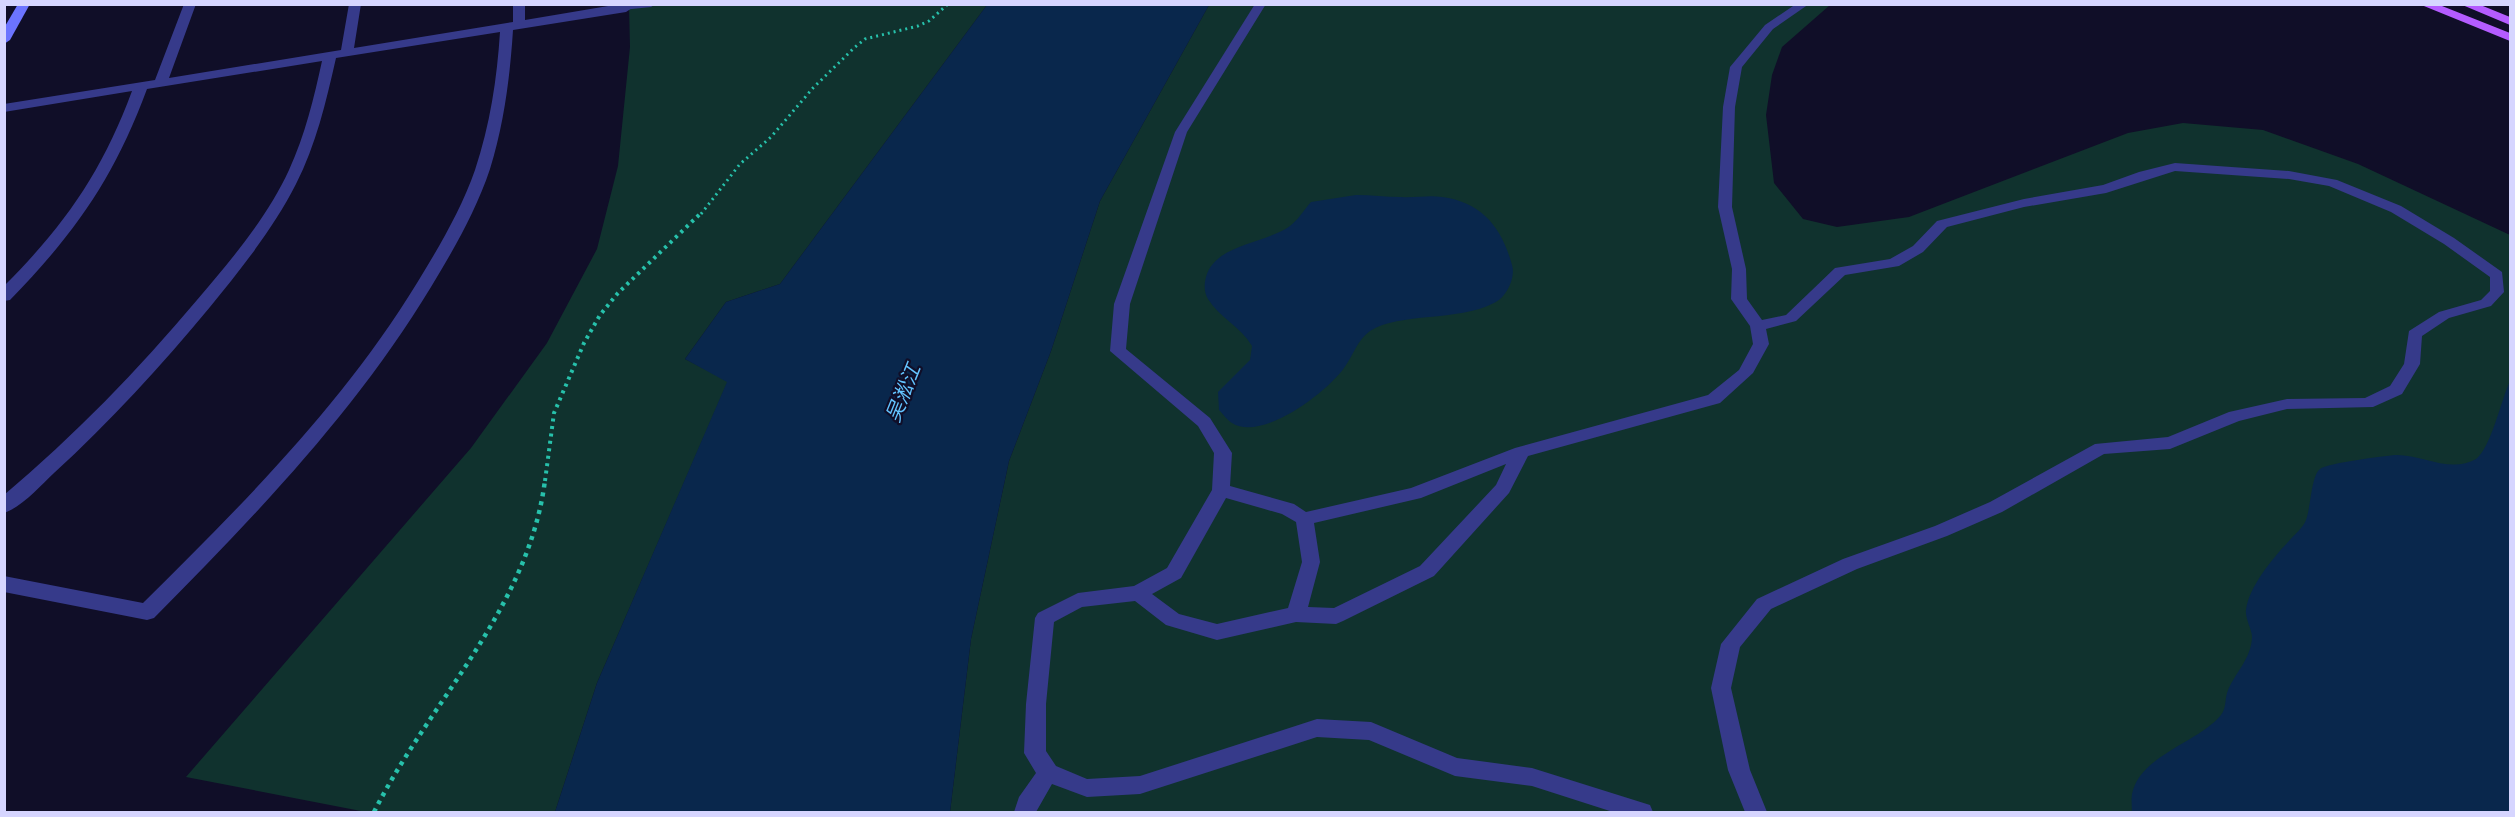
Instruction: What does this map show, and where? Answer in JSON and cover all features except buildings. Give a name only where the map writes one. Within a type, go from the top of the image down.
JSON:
[{"type":"main road","points":[[2425,4],[2511,37]]},
{"type":"main road","points":[[2466,4],[2511,21]]},
{"type":"street","points":[[4,40],[24,4]]},
{"type":"street","points":[[160,83],[190,4]]},
{"type":"street","points":[[347,53],[355,4]]},
{"type":"street","points":[[4,584],[147,612],[229,531],[321,428],[381,353],[418,299],[459,227],[482,171],[497,119],[519,4]]},
{"type":"street","points":[[4,108],[626,6]]},
{"type":"street","points":[[4,506],[49,468],[117,402],[165,351],[261,228],[288,186],[303,153],[315,121],[330,56]]},
{"type":"street","points":[[4,296],[39,262],[95,186],[115,149],[141,86]]},
{"type":"lane","points":[[626,6],[651,4]]},
{"type":"lane","points":[[1261,4],[1181,132],[1122,304],[1118,351],[1204,422],[1222,453],[1221,490],[1174,573],[1138,593],[1078,600],[1045,618],[1036,704],[1035,753],[1048,773],[1088,788],[1140,785],[1317,728],[1371,731],[1455,767],[1532,777],[1642,813]]},
{"type":"lane","points":[[1221,490],[1288,509],[1304,519],[1415,494],[1521,452],[1714,399],[1745,373],[1761,344],[1758,326],[1738,299],[1739,269],[1725,207],[1729,107],[1736,67],[1769,27],[1804,4]]},
{"type":"lane","points":[[1756,813],[1739,770],[1721,688],[1731,645],[1764,604],[1850,564],[1941,531],[1996,507],[2101,448],[2170,443],[2235,416],[2287,405],[2367,403],[2396,390],[2412,364],[2414,334],[2444,315],[2486,303],[2497,292],[2497,275],[2449,241],[2396,209],[2332,183],[2289,176],[2175,167],[2144,174],[2106,189],[2024,203],[1942,224],[1918,249],[1894,263],[1840,271],[1791,318],[1758,326]]},
{"type":"lane","points":[[1138,593],[1173,620],[1217,632],[1296,614],[1336,616],[1427,571],[1503,489],[1521,452]]},
{"type":"lane","points":[[1296,614],[1311,562],[1304,519]]},
{"type":"lane","points":[[1025,813],[1027,804],[1048,773]]},
{"type":"path","points":[[374,813],[386,788],[490,629],[520,571],[543,499],[554,413],[584,343],[600,315],[626,285],[698,217],[740,164],[771,138],[813,88],[854,48],[865,39],[918,26],[929,21],[948,4]]},
{"type":"green space","points":[[629,5],[987,5],[780,284],[726,302],[685,359],[728,381],[597,683],[555,812],[366,812],[186,777],[471,448],[547,343],[597,249],[618,166],[630,47]]},
{"type":"green space","points":[[1209,5],[1830,5],[1782,47],[1772,75],[1766,115],[1774,183],[1803,219],[1837,227],[1909,217],[2128,133],[2183,123],[2263,130],[2358,164],[2510,235],[2510,812],[950,812],[971,639],[1009,461],[1051,351],[1100,201]]},
{"type":"water","name":"吴淞江","points":[[987,5],[1209,5],[1100,201],[1051,351],[1009,461],[971,639],[950,812],[555,812],[597,683],[727,382],[685,359],[726,302],[780,284]]},
{"type":"water","points":[[1356,195],[1437,196],[1456,200],[1479,211],[1496,229],[1508,252],[1513,270],[1509,287],[1494,303],[1479,309],[1382,325],[1370,331],[1362,339],[1336,378],[1293,412],[1260,426],[1245,427],[1232,423],[1219,410],[1218,392],[1250,360],[1252,346],[1242,333],[1218,312],[1207,297],[1205,283],[1211,266],[1230,251],[1290,226],[1311,202]]},
{"type":"water","points":[[2510,381],[2510,812],[2132,812],[2132,794],[2137,781],[2146,769],[2171,750],[2199,734],[2223,713],[2227,693],[2246,659],[2251,644],[2252,636],[2246,613],[2248,601],[2263,572],[2305,523],[2313,485],[2320,469],[2344,462],[2395,455],[2456,465],[2476,459],[2491,434]]}]
